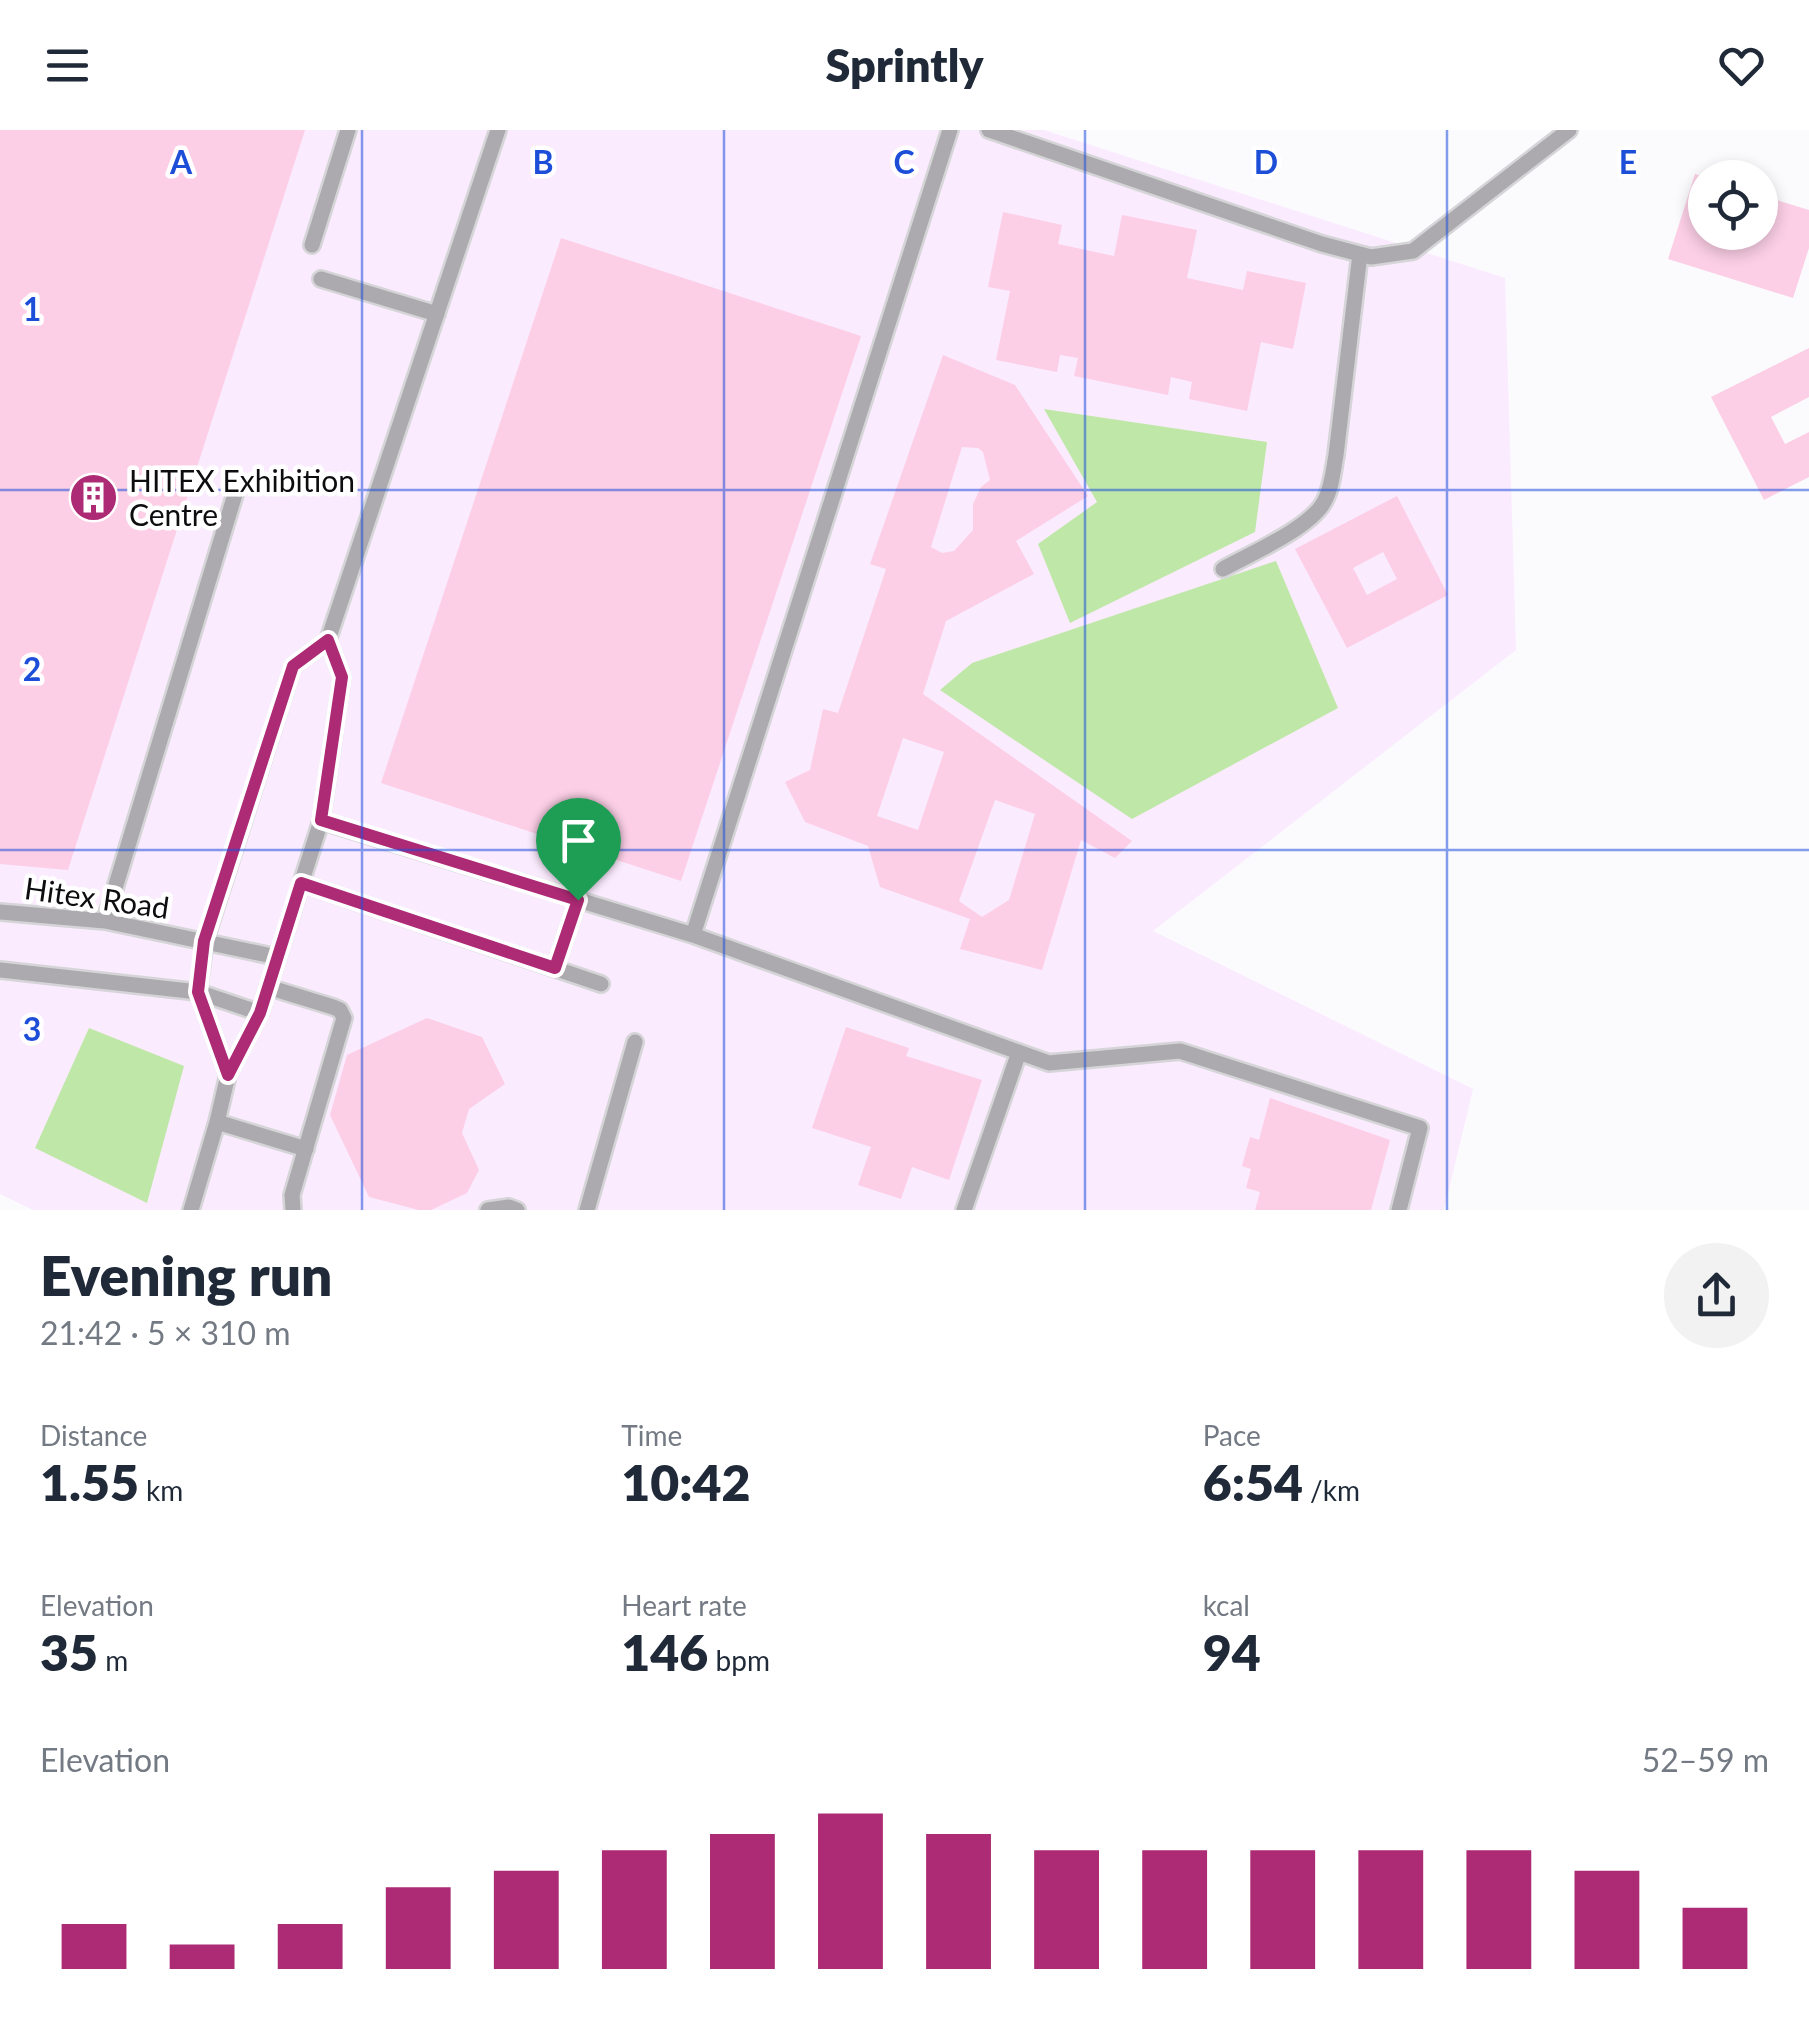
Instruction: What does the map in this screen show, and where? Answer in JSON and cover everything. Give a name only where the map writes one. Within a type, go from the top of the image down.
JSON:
[{"type":"lane","points":[[312,244],[348,130]]},
{"type":"lane","points":[[228,1075],[198,992],[204,941],[293,666],[328,640],[498,130]]},
{"type":"lane","points":[[693,936],[950,130]]},
{"type":"lane","points":[[989,130],[1322,244],[1371,257],[1413,252],[1569,130]]},
{"type":"lane","points":[[1223,569],[1310,520],[1322,506],[1336,455],[1360,254]]},
{"type":"lane","points":[[321,279],[437,314]]},
{"type":"lane","points":[[105,921],[236,491]]},
{"type":"lane","points":[[191,1210],[228,1075],[260,1013],[321,820],[342,677],[328,640]]},
{"type":"lane","points":[[321,820],[693,936],[1049,1063],[1180,1051],[1420,1128],[1399,1210]]},
{"type":"lane","points":[[301,883],[601,984]]},
{"type":"lane","points":[[555,968],[578,900]]},
{"type":"lane","name":"Hitex Road","points":[[0,912],[105,921],[277,958]]},
{"type":"lane","points":[[0,970],[198,992],[260,1013]]},
{"type":"lane","points":[[268,987],[333,1006],[344,1018],[292,1195],[293,1210]]},
{"type":"lane","points":[[587,1210],[636,1042]]},
{"type":"lane","points":[[964,1210],[1019,1052]]},
{"type":"lane","points":[[217,1122],[306,1149]]},
{"type":"lane","points":[[488,1210],[517,1210]]},
{"type":"shaded area","points":[[0,130],[1044,130],[1505,278],[1516,650],[1153,931],[1473,1089],[1444,1210],[33,1210],[0,1194]]},
{"type":"green space","points":[[1044,409],[1267,442],[1255,532],[1070,623],[1038,544],[1097,502]]},
{"type":"green space","points":[[1276,561],[1338,708],[1132,819],[940,690],[972,663]]},
{"type":"green space","points":[[89,1028],[184,1066],[147,1203],[35,1148]]},
{"type":"building","name":"HITEX Exhibition Centre","points":[[0,130],[305,130],[68,870],[0,864]]},
{"type":"building","points":[[1688,196],[1688,250],[1778,250],[1778,201],[1809,210],[1809,248],[1793,298],[1668,259]]},
{"type":"building","points":[[1003,212],[1062,225],[1058,244],[1114,256],[1122,215],[1197,230],[1187,278],[1243,290],[1247,271],[1306,283],[1293,349],[1261,342],[1247,411],[1189,399],[1192,382],[1171,377],[1168,395],[1074,376],[1078,358],[1060,355],[1057,372],[996,360],[1010,291],[988,287]]},
{"type":"building","points":[[561,238],[861,336],[681,881],[381,783]]},
{"type":"building","points":[[1809,348],[1809,397],[1771,417],[1785,444],[1809,432],[1809,477],[1764,500],[1711,397]]},
{"type":"building","points":[[943,355],[1015,385],[1088,496],[1016,541],[1034,574],[946,621],[923,694],[1132,841],[1115,858],[1081,840],[1042,970],[960,949],[970,919],[880,887],[868,846],[805,822],[785,782],[810,770],[823,709],[838,713],[886,569],[870,564]],"holes":[[[962,447],[983,452],[990,480],[981,487],[973,504],[973,530],[954,551],[942,553],[931,547]],[[903,738],[944,752],[918,830],[877,816]],[[995,800],[1035,814],[1009,900],[982,917],[959,901]]]},
{"type":"building","points":[[1397,496],[1448,595],[1347,648],[1295,549]],"holes":[[[1383,552],[1397,579],[1367,595],[1353,568]]]},
{"type":"building","points":[[427,1018],[482,1037],[505,1084],[469,1109],[462,1133],[479,1170],[467,1193],[431,1210],[419,1210],[369,1197],[330,1115],[347,1055]]},
{"type":"building","points":[[846,1027],[909,1048],[906,1056],[982,1080],[949,1180],[912,1167],[901,1199],[858,1185],[871,1147],[812,1128]]},
{"type":"building","points":[[1270,1098],[1390,1140],[1371,1210],[1255,1210],[1260,1192],[1246,1188],[1251,1169],[1242,1166],[1250,1137],[1259,1140]]},
{"type":"place","name":"HITEX Exhibition Centre","points":[[94,497]]},
{"type":"route","points":[[328,640],[342,677],[321,820],[578,900],[555,968],[301,883],[260,1013],[228,1075],[198,992],[204,941],[293,666],[328,640]]}]
